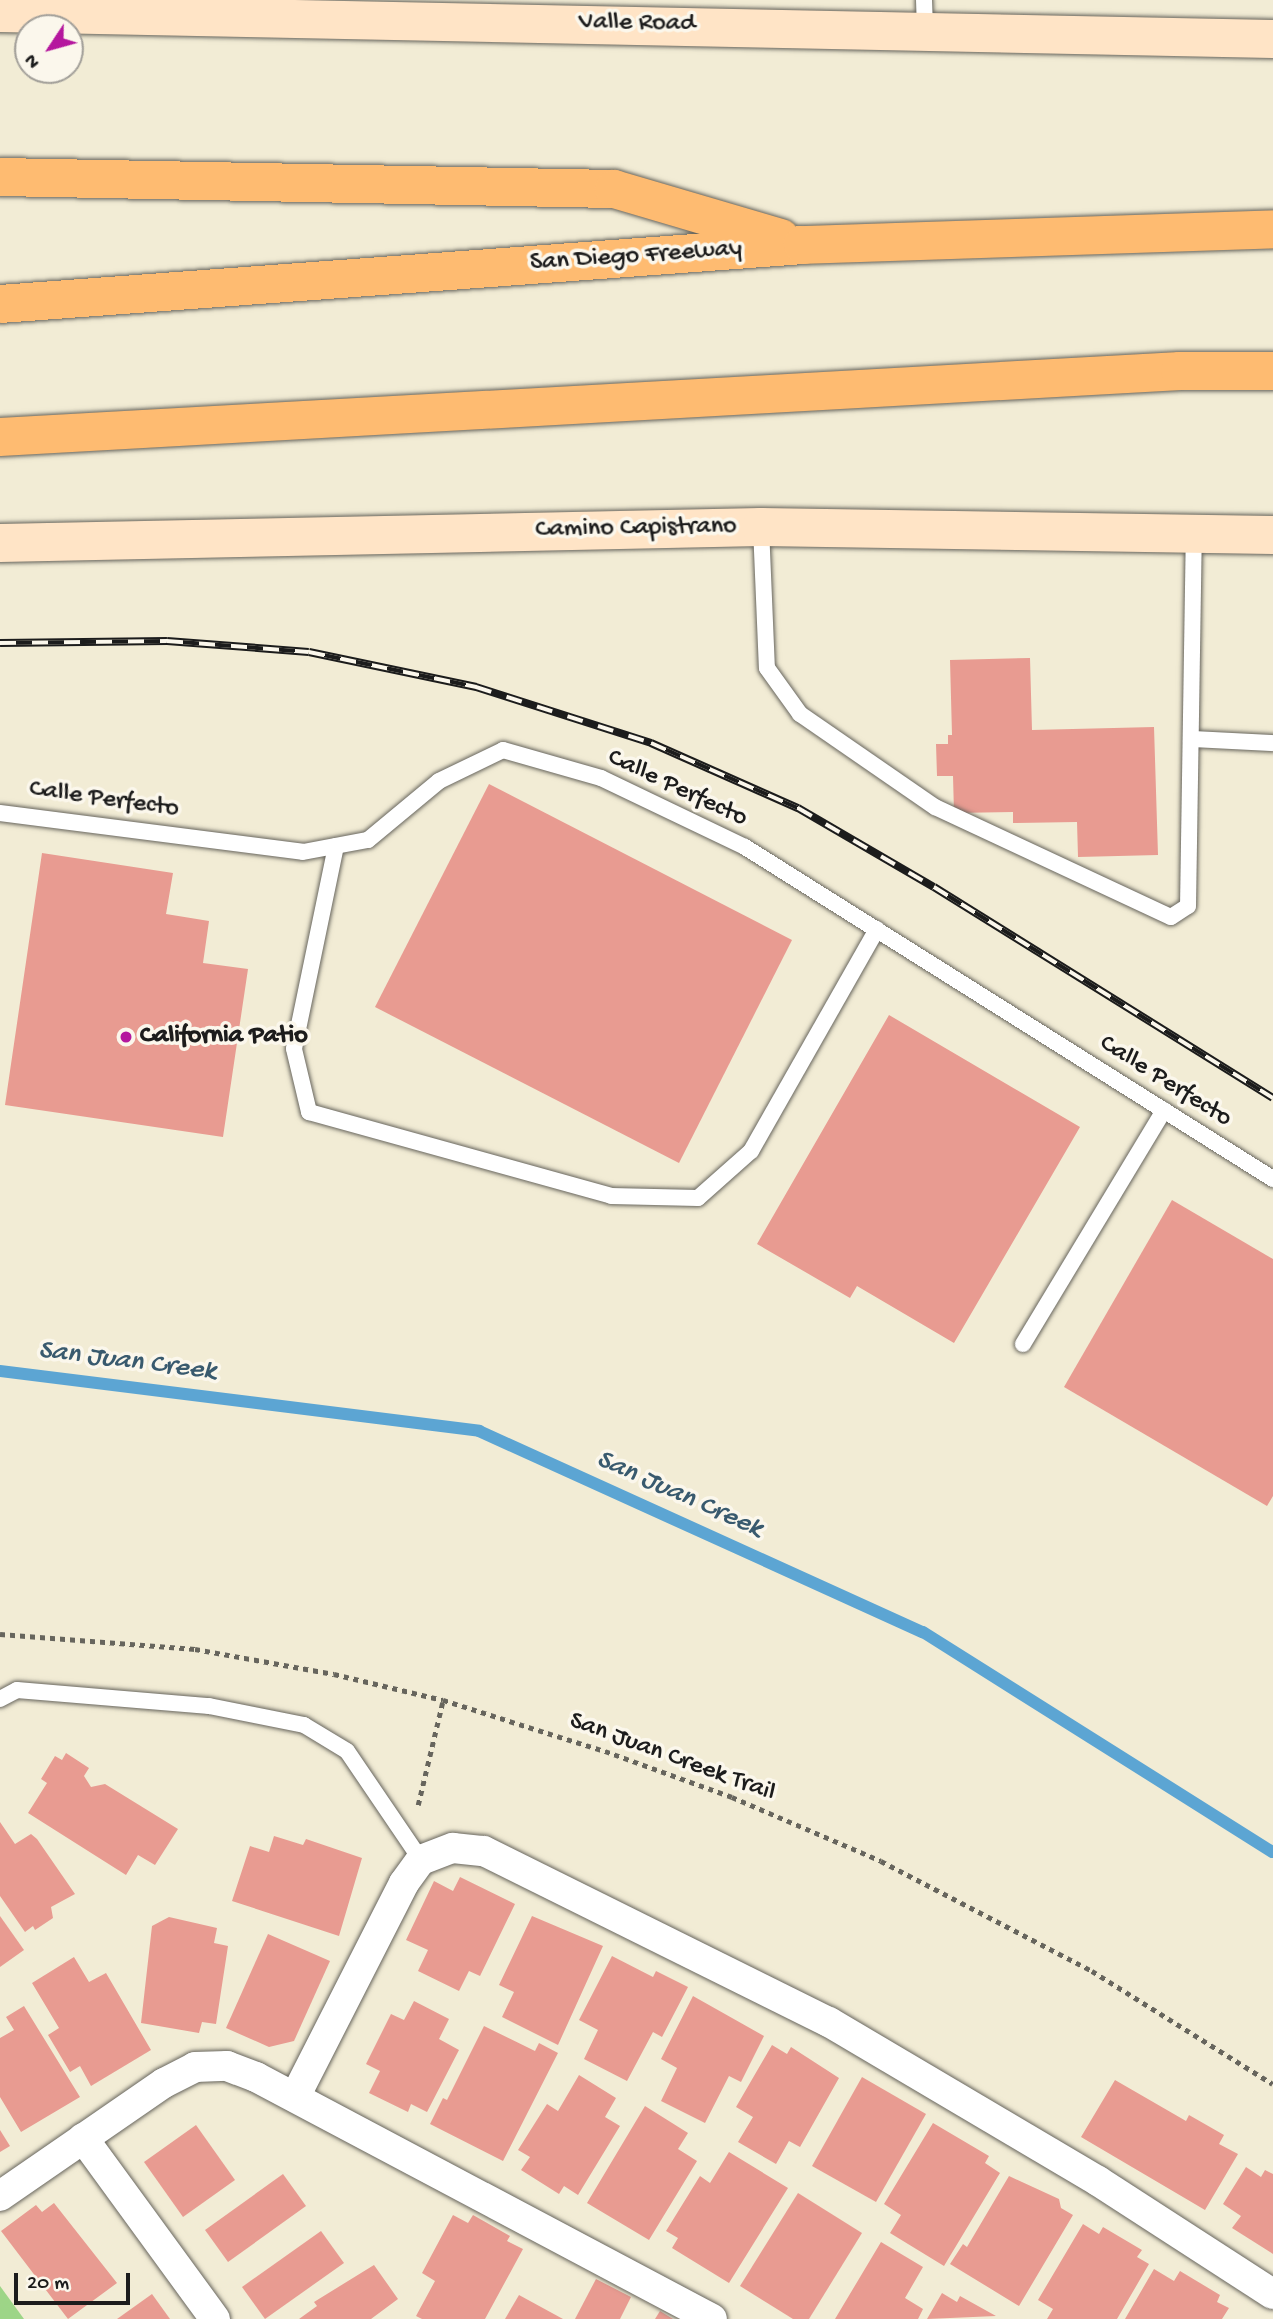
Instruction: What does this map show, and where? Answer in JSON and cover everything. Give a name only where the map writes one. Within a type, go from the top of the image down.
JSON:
[{"type":"highway","points":[[0,177],[614,189],[803,245]]},
{"type":"highway","name":"San Diego Freeway","points":[[0,304],[803,245],[1273,229]]},
{"type":"highway","points":[[0,437],[1180,371],[1273,371]]},
{"type":"main road","name":"Valle Road","points":[[0,13],[924,15],[1273,39]]},
{"type":"main road","name":"Camino Capistrano","points":[[0,543],[761,527],[1273,535]]},
{"type":"street","points":[[295,2097],[404,1883],[421,1860],[453,1848],[484,1851],[829,2022],[1098,2181],[1273,2294]]},
{"type":"street","points":[[0,2196],[83,2138],[195,2067],[227,2066],[295,2097],[712,2319]]},
{"type":"street","points":[[83,2138],[215,2319]]},
{"type":"lane","points":[[761,527],[767,668],[800,714],[935,807],[1171,917],[1188,906],[1194,535]]},
{"type":"lane","points":[[1191,738],[1273,743]]},
{"type":"lane","name":"Calle Perfecto","points":[[0,813],[303,852],[368,840],[439,781],[503,750],[601,778],[745,848],[1273,1179]]},
{"type":"lane","points":[[336,846],[294,1049],[309,1112],[611,1196],[698,1198],[751,1151],[877,929]]},
{"type":"lane","points":[[1023,1344],[1164,1110]]},
{"type":"lane","points":[[0,1699],[17,1690],[209,1706],[304,1725],[346,1751],[401,1835],[421,1860]]},
{"type":"path","name":"San Juan Creek Trail","points":[[0,1634],[195,1649],[443,1700],[719,1793],[881,1861],[1093,1971],[1273,2084]]},
{"type":"path","points":[[401,1835],[413,1826],[443,1700]]},
{"type":"green space","points":[[0,2286],[24,2319],[0,2319]]},
{"type":"building","points":[[1030,658],[1032,730],[1154,727],[1158,855],[1078,857],[1077,822],[1013,823],[1013,812],[954,813],[953,776],[937,776],[936,744],[948,744],[948,735],[952,735],[950,660]]},
{"type":"building","points":[[489,784],[792,940],[679,1163],[375,1007]]},
{"type":"building","name":"California Patio","points":[[42,853],[173,873],[166,914],[209,921],[203,963],[248,969],[223,1137],[5,1105]]},
{"type":"building","points":[[889,1015],[1080,1127],[954,1343],[857,1286],[850,1298],[757,1244]]},
{"type":"building","points":[[1172,1200],[1273,1259],[1273,1496],[1267,1506],[1064,1387]]},
{"type":"building","points":[[66,1753],[89,1768],[84,1776],[91,1787],[105,1784],[178,1829],[155,1865],[138,1855],[126,1875],[28,1813],[47,1783],[41,1779],[55,1756],[62,1760]]},
{"type":"building","points":[[0,1822],[15,1844],[31,1834],[37,1839],[75,1894],[51,1907],[53,1918],[35,1930],[33,1926],[25,1932],[0,1896]]},
{"type":"building","points":[[274,1836],[303,1845],[306,1839],[362,1858],[339,1936],[232,1901],[250,1846],[269,1852]]},
{"type":"building","points":[[460,1877],[515,1904],[480,1976],[469,1971],[459,1991],[418,1971],[428,1950],[406,1940],[434,1881],[453,1891]]},
{"type":"building","points":[[0,1916],[24,1950],[0,1967]]},
{"type":"building","points":[[532,1916],[603,1946],[558,2045],[502,2017],[514,1992],[499,1985]]},
{"type":"building","points":[[169,1917],[217,1928],[214,1943],[228,1946],[216,2024],[202,2022],[199,2033],[141,2023],[152,1926]]},
{"type":"building","points":[[268,1934],[330,1961],[294,2041],[269,2047],[226,2028]]},
{"type":"building","points":[[612,1956],[653,1977],[656,1971],[688,1987],[662,2037],[653,2032],[627,2081],[584,2059],[598,2030],[579,2020]]},
{"type":"building","points":[[74,1957],[89,1982],[106,1973],[151,2050],[91,2086],[80,2066],[70,2072],[48,2035],[59,2028],[32,1983]]},
{"type":"building","points":[[693,1996],[764,2036],[741,2082],[729,2076],[705,2123],[661,2101],[677,2068],[661,2059]]},
{"type":"building","points":[[414,2001],[449,2019],[439,2039],[459,2050],[427,2112],[411,2104],[408,2112],[369,2093],[380,2071],[366,2064],[391,2014],[404,2020]]},
{"type":"building","points":[[24,2006],[80,2097],[21,2132],[0,2097],[0,2038],[14,2030],[6,2017]]},
{"type":"building","points":[[484,2026],[535,2051],[539,2043],[558,2053],[503,2161],[430,2124],[443,2098],[447,2100]]},
{"type":"building","points":[[772,2045],[787,2054],[791,2047],[839,2078],[800,2147],[789,2141],[776,2164],[738,2142],[753,2117],[736,2107]]},
{"type":"building","points":[[579,2075],[616,2098],[605,2117],[620,2126],[578,2195],[564,2186],[559,2194],[521,2170],[530,2157],[518,2150],[547,2104],[558,2111]]},
{"type":"building","points":[[862,2077],[926,2114],[876,2202],[812,2166]]},
{"type":"building","points":[[1115,2080],[1186,2121],[1189,2115],[1224,2135],[1219,2144],[1238,2154],[1205,2210],[1081,2137]]},
{"type":"building","points":[[645,2106],[688,2133],[678,2149],[697,2161],[649,2240],[587,2203]]},
{"type":"building","points":[[933,2123],[989,2156],[985,2163],[1000,2173],[944,2266],[890,2233],[901,2215],[884,2204]]},
{"type":"building","points":[[196,2125],[235,2180],[183,2217],[144,2162]]},
{"type":"building","points":[[0,2130],[10,2146],[0,2152]]},
{"type":"building","points":[[729,2152],[788,2188],[729,2283],[672,2248],[678,2238],[666,2231],[700,2176],[710,2183]]},
{"type":"building","points":[[1246,2167],[1261,2177],[1265,2170],[1273,2174],[1273,2254],[1232,2228],[1241,2216],[1223,2204]]},
{"type":"building","points":[[283,2174],[306,2206],[228,2262],[205,2230]]},
{"type":"building","points":[[1009,2176],[1059,2199],[1061,2208],[1073,2215],[1019,2306],[950,2264],[963,2244],[967,2247]]},
{"type":"building","points":[[798,2193],[862,2233],[809,2319],[793,2319],[740,2286]]},
{"type":"building","points":[[54,2203],[117,2283],[68,2319],[1,2231],[36,2205],[42,2212]]},
{"type":"building","points":[[453,2215],[468,2223],[473,2215],[510,2236],[507,2241],[523,2249],[485,2319],[422,2319],[416,2316],[435,2281],[422,2273]]},
{"type":"building","points":[[1083,2224],[1099,2234],[1103,2227],[1142,2250],[1137,2257],[1149,2264],[1117,2319],[1047,2319],[1053,2309],[1038,2300]]},
{"type":"building","points":[[321,2231],[344,2263],[265,2319],[242,2287]]},
{"type":"building","points":[[881,2242],[923,2267],[905,2298],[923,2309],[918,2319],[835,2319]]},
{"type":"building","points":[[374,2265],[398,2299],[371,2319],[299,2319],[317,2306],[314,2302]]},
{"type":"building","points":[[1154,2269],[1174,2281],[1180,2271],[1220,2295],[1217,2302],[1229,2308],[1222,2319],[1125,2319]]},
{"type":"building","points":[[596,2279],[631,2297],[620,2319],[575,2319]]},
{"type":"building","points":[[942,2293],[957,2302],[960,2296],[996,2316],[927,2319]]},
{"type":"building","points":[[152,2294],[170,2319],[117,2319]]},
{"type":"building","points":[[519,2295],[563,2319],[505,2319]]},
{"type":"building","points":[[660,2311],[673,2319],[655,2319]]},
{"type":"waterway","name":"San Juan Creek","points":[[0,1371],[479,1431],[923,1632],[1273,1852]]},
{"type":"railway","points":[[0,643],[167,641],[309,652],[476,687],[651,743],[798,808],[934,887],[1273,1098]]},
{"type":"place","name":"California Patio","points":[[126,1037]]}]
